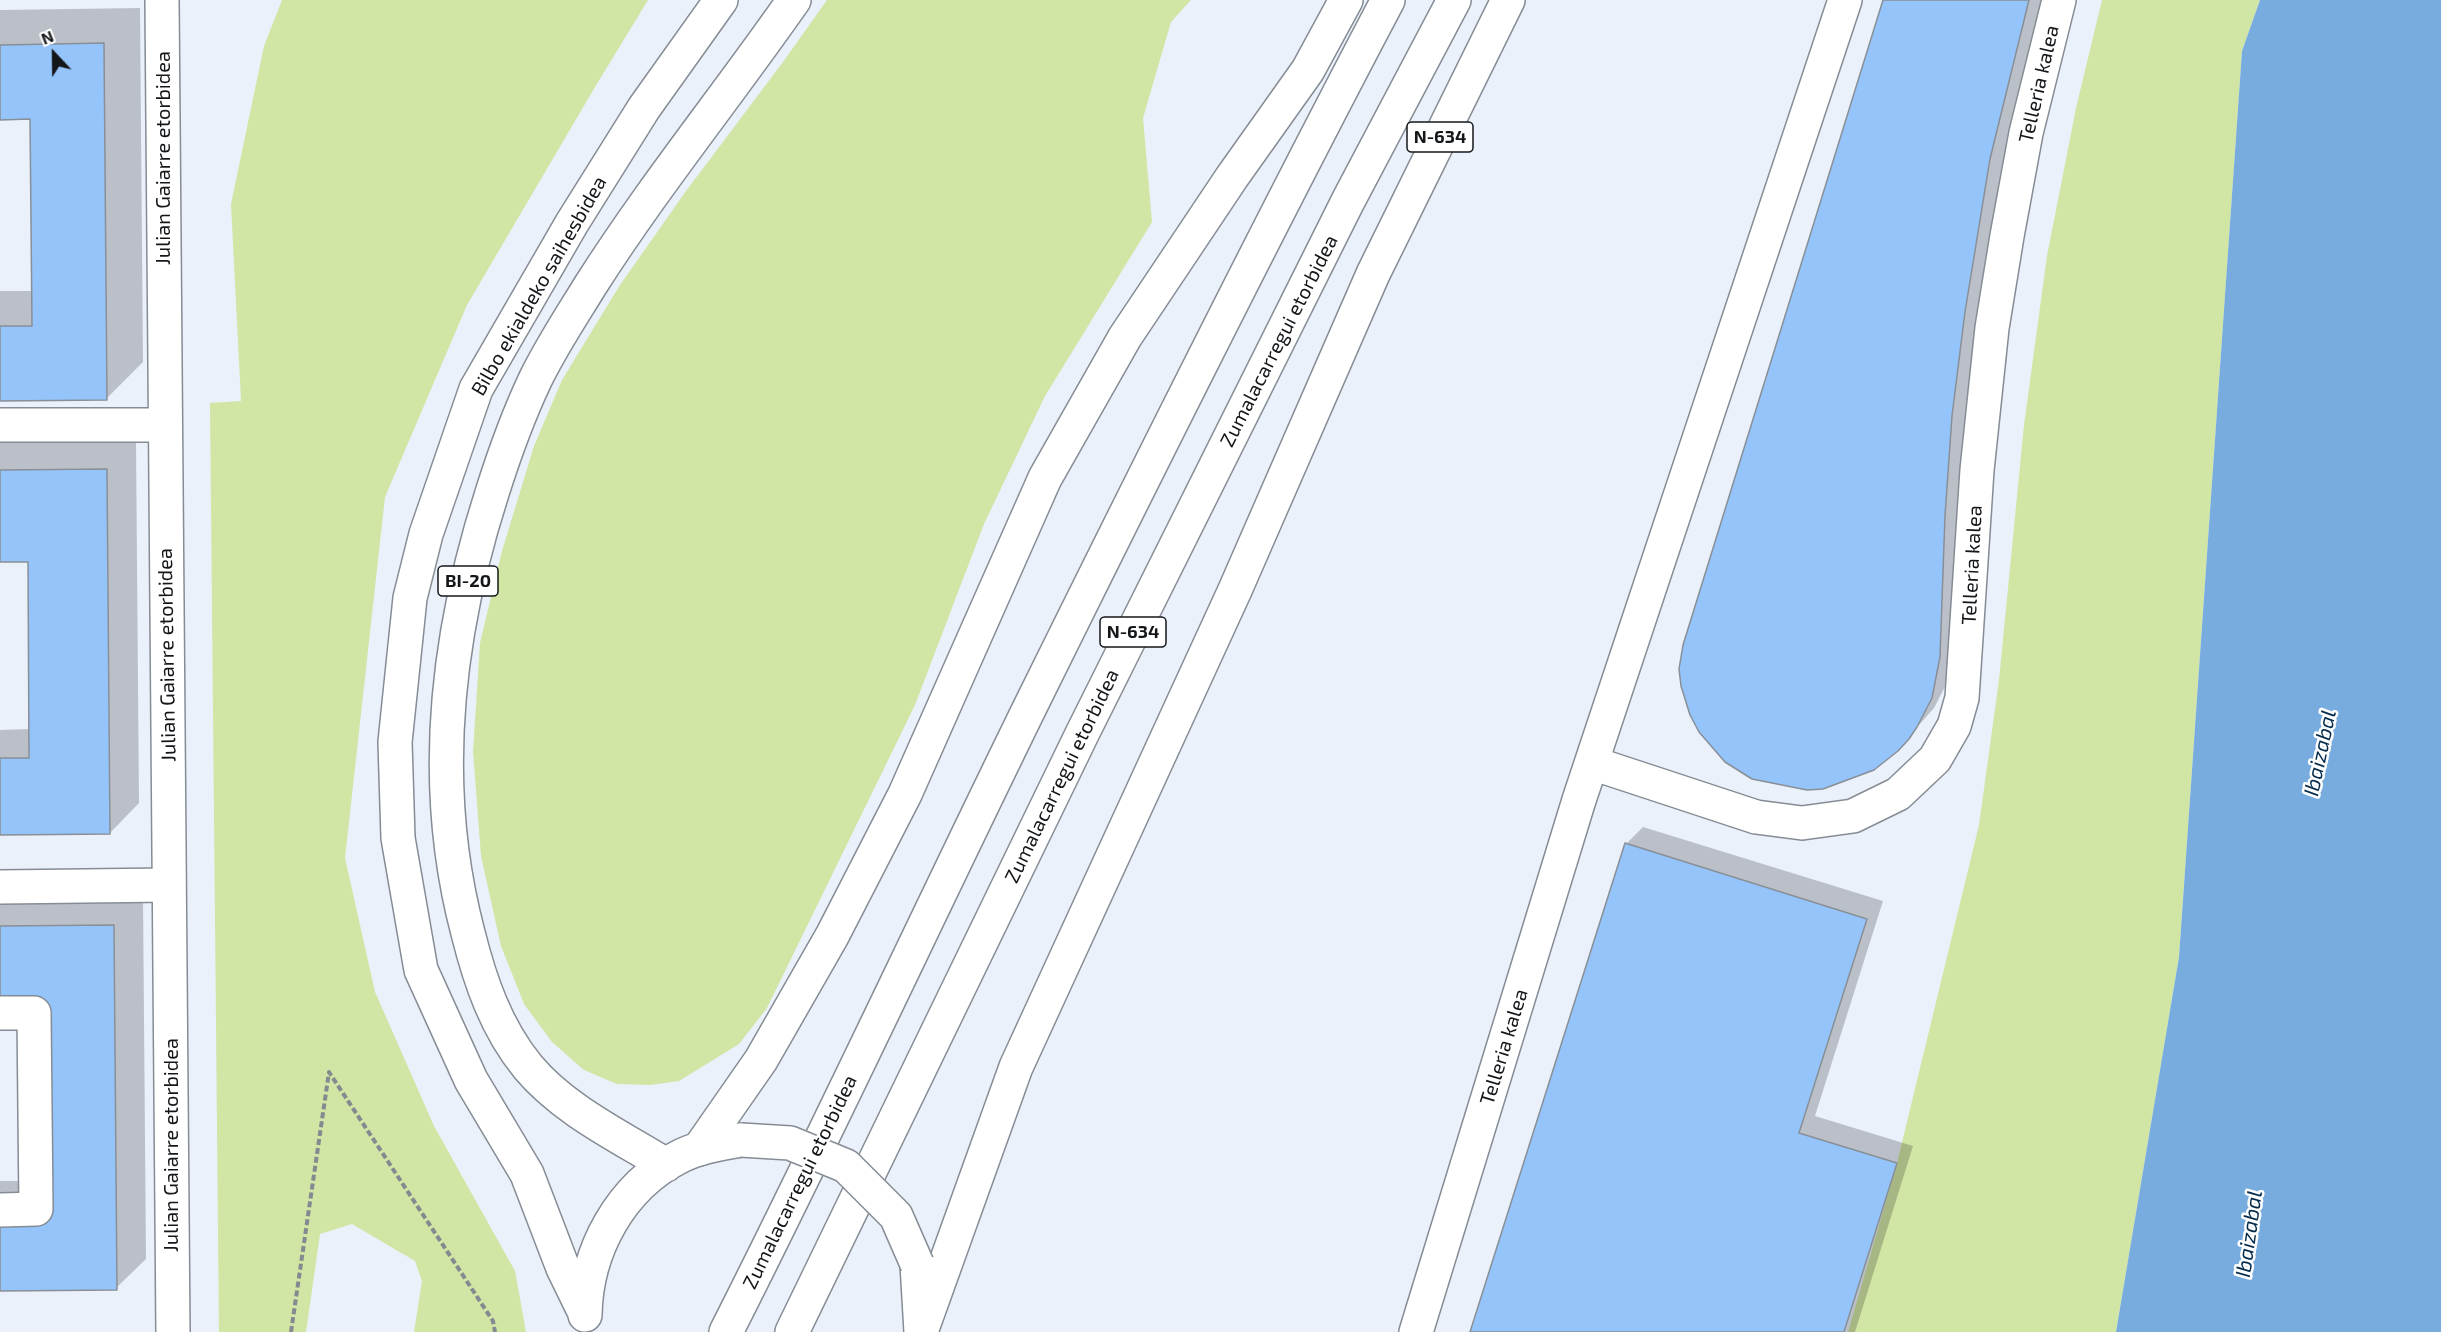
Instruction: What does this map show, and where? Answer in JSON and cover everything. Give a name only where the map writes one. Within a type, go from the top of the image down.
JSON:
[{"type":"main road","name":"Julian Gaiarre etorbidea","points":[[162,0],[173,1332]]},
{"type":"main road","name":"Bilbo ekialdeko saihesbidea","points":[[586,1323],[527,1174],[471,1080],[422,970],[398,838],[395,742],[410,598],[426,534],[476,390],[572,223],[638,118],[721,0]]},
{"type":"main road","name":"BI-20","points":[[666,1164],[561,1098],[530,1069],[507,1038],[490,1004],[479,975],[460,903],[453,860],[447,806],[446,732],[449,698],[462,605],[478,535],[501,463],[535,381],[568,321],[621,238],[794,0]]},
{"type":"main road","points":[[699,1149],[761,1060],[832,936],[905,794],[1051,468],[1125,337],[1232,177],[1308,70],[1346,0]]},
{"type":"main road","name":"Zumalacarregui etorbidea","points":[[726,1332],[771,1244],[1035,698],[1296,174],[1388,0]]},
{"type":"main road","name":"Zumalacarregui etorbidea","points":[[792,1332],[1088,723],[1348,201],[1454,0]]},
{"type":"main road","name":"N-634","points":[[921,1330],[1016,1067],[1235,590],[1373,274],[1508,0]]},
{"type":"main road","name":"Telleria kalea","points":[[1416,1332],[1592,763],[1845,0]]},
{"type":"main road","name":"Telleria kalea","points":[[1592,763],[1756,817],[1802,823],[1853,816],[1898,794],[1935,759],[1954,726],[1962,698],[1977,470],[1992,328],[2026,133],[2059,0]]},
{"type":"main road","points":[[0,425],[165,425]]},
{"type":"main road","points":[[0,887],[169,885]]},
{"type":"main road","points":[[0,1014],[34,1013],[36,1209],[0,1210]]},
{"type":"main road","points":[[586,1323],[590,1266],[606,1228],[639,1185],[666,1164],[699,1149],[741,1140],[790,1143],[846,1166],[896,1216],[917,1264],[921,1330]]},
{"type":"path","points":[[291,1332],[329,1072],[493,1321],[495,1332]]},
{"type":"green space","points":[[282,0],[648,0],[467,305],[385,497],[345,858],[375,992],[434,1126],[515,1271],[526,1332],[414,1332],[422,1281],[415,1261],[352,1224],[320,1234],[306,1332],[219,1332],[210,403],[241,401],[231,204],[264,46]]},
{"type":"green space","points":[[827,0],[1191,0],[1171,22],[1143,118],[1152,222],[1045,396],[984,524],[915,705],[767,1008],[739,1044],[679,1081],[650,1085],[617,1084],[584,1070],[552,1042],[524,1004],[501,946],[481,856],[473,752],[480,643],[502,551],[534,446],[562,380],[620,285],[686,191]]},
{"type":"green space","points":[[2102,0],[2260,0],[2242,51],[2179,957],[2116,1332],[1848,1332],[1897,1163],[1979,825],[1999,680],[2024,425],[2047,256],[2076,108]]},
{"type":"water","name":"Ibaizabal","points":[[2260,0],[2441,0],[2441,1332],[2116,1332],[2179,957],[2242,51]]},
{"type":"building","points":[[1883,0],[2029,0],[1990,159],[1965,312],[1952,416],[1945,516],[1940,657],[1932,698],[1909,739],[1874,770],[1823,789],[1807,790],[1752,779],[1725,762],[1699,732],[1690,715],[1681,686],[1679,669],[1683,645]]},
{"type":"building","points":[[104,43],[107,400],[0,401],[0,326],[32,326],[30,119],[0,120],[0,45]]},
{"type":"building","points":[[107,469],[110,834],[0,835],[0,758],[29,758],[28,562],[0,562],[0,470]]},
{"type":"building","points":[[1625,843],[1867,919],[1799,1133],[1897,1163],[1844,1332],[1470,1332]]},
{"type":"building","points":[[114,925],[117,1290],[0,1291],[0,1210],[36,1209],[34,1013],[0,1013],[0,926]]}]
